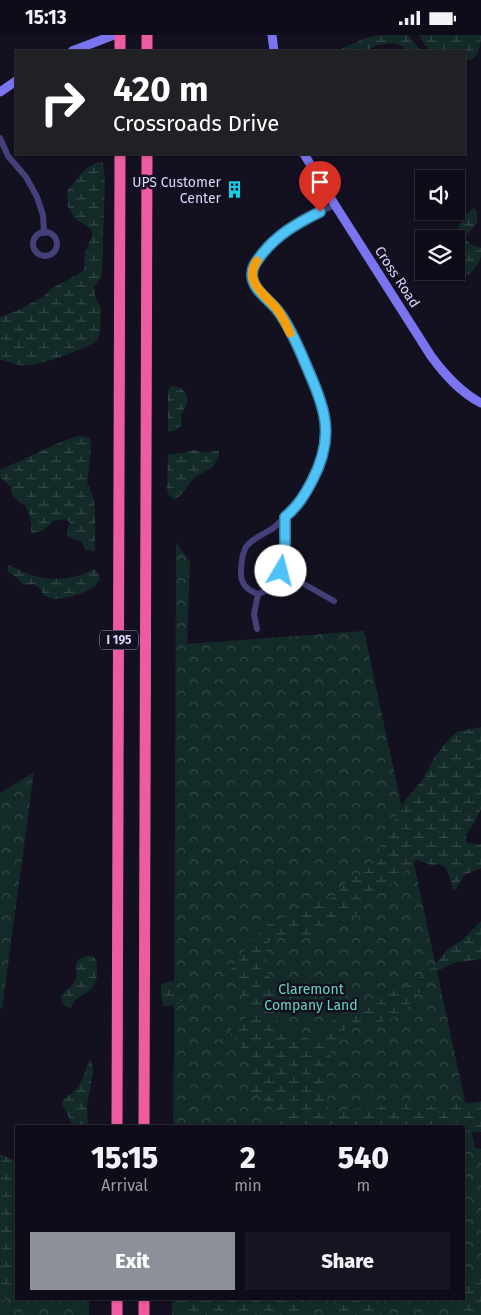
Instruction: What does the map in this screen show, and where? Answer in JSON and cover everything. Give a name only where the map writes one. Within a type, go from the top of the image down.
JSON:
[{"type":"highway","points":[[120,35],[120,50]]},
{"type":"highway","points":[[147,35],[147,50]]},
{"type":"highway","name":"I 195","points":[[117,1125],[120,155]]},
{"type":"highway","name":"I 195","points":[[144,1125],[147,155]]},
{"type":"highway","points":[[117,1300],[117,1315]]},
{"type":"highway","points":[[144,1300],[144,1315]]},
{"type":"street","points":[[75,50],[114,35]]},
{"type":"street","points":[[272,35],[274,50]]},
{"type":"street","points":[[0,92],[15,82]]},
{"type":"street","points":[[0,137],[8,156],[26,177],[37,197],[43,215],[44,233]]},
{"type":"street","name":"Cross Road","points":[[305,155],[436,363],[452,382],[481,403]]},
{"type":"street","points":[[285,517],[285,551],[281,571],[268,590],[258,594],[248,590],[240,579],[241,558],[244,548],[252,540],[272,529],[285,517],[297,506],[305,495],[320,465],[324,455],[326,438],[320,400],[299,349],[278,310],[257,287],[252,277],[252,271],[255,263],[279,236],[335,205]]},
{"type":"street","points":[[281,571],[334,601]]},
{"type":"street","points":[[257,629],[254,614],[258,594]]},
{"type":"green space","points":[[382,35],[408,35],[420,50],[407,50],[393,43],[377,45],[368,50],[339,50],[365,38]]},
{"type":"green space","points":[[419,35],[481,35],[478,52],[473,59],[469,60],[466,59],[466,50],[429,50]]},
{"type":"green space","points":[[98,162],[103,163],[105,179],[102,269],[101,278],[94,287],[95,296],[101,308],[100,332],[97,341],[70,353],[36,364],[19,365],[0,360],[0,317],[21,309],[44,296],[52,288],[84,271],[85,252],[92,236],[92,230],[74,218],[68,206],[67,191],[84,171]]},
{"type":"green space","points":[[474,208],[477,211],[477,223],[466,239],[470,244],[481,248],[481,256],[475,268],[465,276],[465,230],[458,230],[462,220],[465,220],[467,214]]},
{"type":"green space","points":[[171,386],[183,390],[187,396],[187,404],[181,415],[180,427],[168,431],[168,391]]},
{"type":"green space","points":[[77,436],[90,438],[91,450],[87,484],[95,507],[95,551],[86,550],[81,541],[67,535],[70,523],[66,519],[53,521],[44,530],[33,534],[25,505],[12,495],[10,486],[0,477],[0,470]]},
{"type":"green space","points":[[192,450],[219,451],[219,456],[213,467],[195,477],[180,496],[174,500],[168,494],[167,488],[168,455]]},
{"type":"green space","name":"Claremont Company Land","points":[[176,543],[190,561],[187,644],[364,631],[475,1148],[481,1149],[481,1315],[172,1315],[172,1300],[465,1300],[465,1125],[173,1125]]},
{"type":"green space","points":[[9,565],[34,576],[49,579],[82,575],[95,569],[100,580],[95,586],[85,592],[65,598],[52,599],[46,596],[36,585],[22,584],[7,571]]},
{"type":"green space","points":[[481,727],[481,809],[466,838],[467,843],[481,844],[481,868],[464,875],[455,891],[446,868],[416,860],[395,882],[370,898],[365,907],[352,918],[330,925],[307,937],[280,938],[270,941],[267,944],[266,951],[267,972],[278,994],[275,1014],[278,1021],[283,1027],[298,1032],[314,1042],[341,1013],[400,989],[420,978],[433,967],[448,949],[463,939],[481,921],[481,959],[454,963],[437,971],[428,985],[413,997],[408,1008],[401,1015],[384,1021],[346,1029],[339,1035],[334,1044],[328,1067],[327,1101],[331,1112],[386,1105],[398,1101],[412,1100],[429,1106],[457,1100],[469,1103],[481,1101],[481,1132],[469,1133],[465,1130],[465,1125],[453,1122],[440,1125],[277,1125],[274,1114],[268,1103],[248,1090],[249,1069],[246,1058],[231,1035],[231,1027],[246,1017],[248,1010],[246,1000],[232,980],[231,969],[239,956],[271,922],[283,918],[301,906],[327,900],[335,896],[345,883],[372,865],[403,803],[423,779],[444,745],[456,732]]},
{"type":"green space","points":[[34,772],[2,1009],[0,1008],[0,793]]},
{"type":"green space","points":[[87,956],[92,956],[96,960],[96,981],[92,988],[76,1000],[71,1008],[62,1003],[61,996],[75,981],[76,964]]},
{"type":"green space","points":[[172,981],[181,988],[186,998],[172,1006],[163,1006],[161,985]]},
{"type":"green space","points":[[89,1060],[92,1061],[93,1073],[87,1105],[88,1125],[71,1125],[62,1101],[78,1087]]},
{"type":"green space","points":[[0,1154],[15,1161],[15,1274],[4,1302],[2,1315],[0,1315]]},
{"type":"green space","points":[[15,1161],[15,1300],[89,1300],[89,1315],[0,1315],[0,1163]]},
{"type":"green space","points":[[481,1275],[481,1312],[475,1315],[461,1315],[459,1307],[462,1300],[465,1300],[467,1288]]},
{"type":"green space","points":[[174,1300],[304,1300],[303,1315],[185,1315]]},
{"type":"green space","points":[[343,1300],[364,1300],[372,1304],[383,1315],[336,1315]]},
{"type":"slow traffic","points":[[257,261],[252,271],[253,281],[282,315],[290,333]]},
{"type":"place","name":"UPS Customer Center","points":[[235,190]]},
{"type":"route","points":[[281,571],[285,551],[285,517],[305,495],[320,465],[324,455],[325,423],[315,385],[299,349],[282,315],[257,287],[253,281],[252,274],[255,263],[274,240],[320,212]]}]
